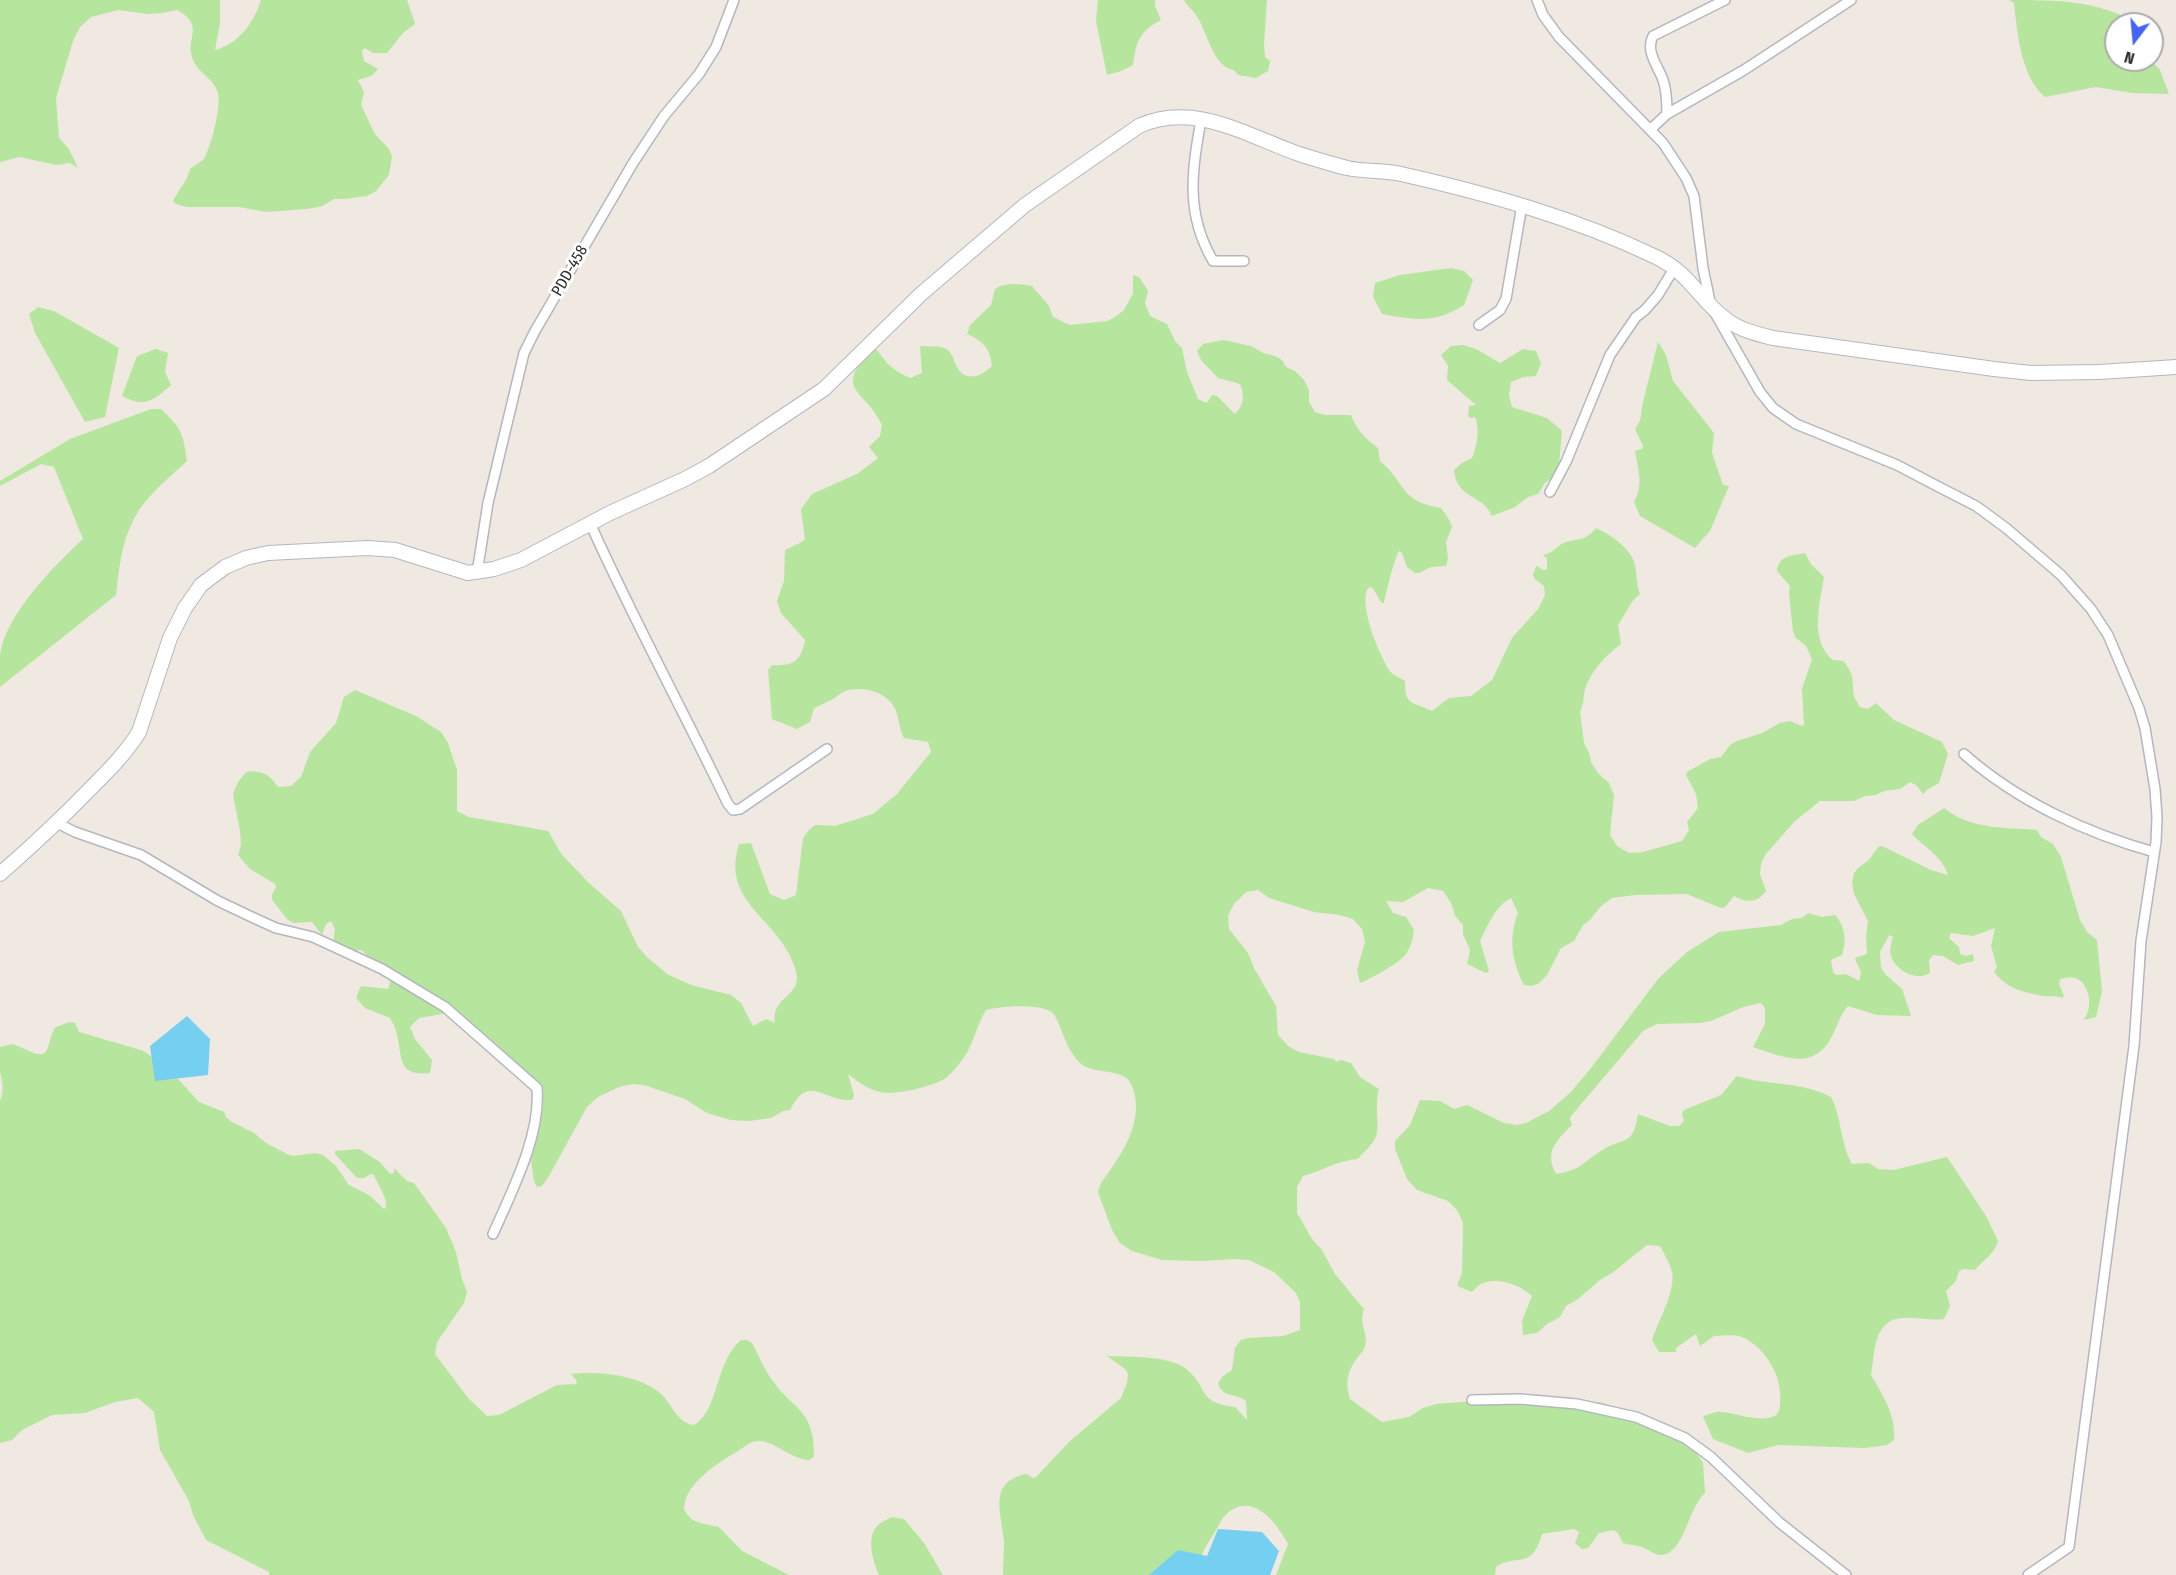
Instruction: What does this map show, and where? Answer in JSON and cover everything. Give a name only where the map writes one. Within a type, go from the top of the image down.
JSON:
[{"type":"street","name":"PDD-458","points":[[477,573],[488,503],[524,353],[633,162],[664,116],[699,74],[710,56],[734,0]]},
{"type":"street","points":[[1537,0],[1559,37],[1651,129],[1675,160],[1694,196],[1703,268],[1711,306],[1760,392],[1773,408],[1796,424],[1897,465],[1976,506],[2006,528],[2061,575],[2091,609],[2108,635],[2145,728],[2157,818],[2154,852],[2141,941],[2134,1046],[2069,1547],[2028,1575]]},
{"type":"street","points":[[1666,114],[1664,81],[1651,52],[1650,42],[1653,36],[1725,0]]},
{"type":"street","points":[[1651,129],[1666,114],[1744,70],[1851,0]]},
{"type":"street","points":[[0,874],[57,822],[121,758],[133,742],[139,732],[170,638],[185,608],[201,585],[225,567],[246,558],[268,554],[368,548],[395,550],[456,571],[477,573],[521,560],[590,523],[710,466],[824,390],[921,294],[1025,205],[1139,126],[1165,117],[1222,123],[1299,154],[1349,168],[1398,173],[1522,205],[1586,227],[1674,267],[1728,321],[1747,331],[1773,338],[1994,369],[2031,372],[2099,372],[2176,367]]},
{"type":"street","points":[[1201,120],[1194,159],[1192,200],[1200,229],[1213,261],[1244,261]]},
{"type":"street","points":[[1479,325],[1500,309],[1506,299],[1522,205]]},
{"type":"street","points":[[1550,492],[1566,462],[1610,355],[1636,317],[1658,295],[1674,267]]},
{"type":"street","points":[[590,523],[635,620],[682,707],[728,804],[733,810],[740,809],[826,749]]},
{"type":"street","points":[[1964,754],[2013,792],[2077,825],[2116,841],[2154,852]]},
{"type":"street","points":[[57,822],[75,832],[141,855],[218,901],[256,919],[276,928],[314,936],[382,969],[445,1007],[537,1088],[537,1108],[532,1135],[494,1234]]},
{"type":"street","points":[[1472,1400],[1520,1399],[1577,1404],[1636,1417],[1685,1438],[1711,1457],[1780,1523],[1846,1575]]},
{"type":"green space","points":[[0,0],[220,0],[220,23],[215,50],[238,38],[254,17],[261,0],[407,0],[415,24],[403,33],[387,53],[373,53],[365,48],[362,51],[364,61],[378,69],[371,76],[358,80],[364,92],[361,105],[375,134],[389,149],[392,156],[389,175],[376,191],[367,196],[334,199],[322,206],[307,209],[266,212],[239,207],[187,207],[176,204],[173,201],[190,169],[205,157],[216,124],[218,104],[217,90],[192,57],[193,32],[190,21],[177,10],[147,14],[119,10],[91,17],[80,27],[73,41],[56,98],[59,138],[69,149],[78,168],[70,163],[56,165],[20,157],[0,162]]},
{"type":"green space","points":[[1098,0],[1155,0],[1161,20],[1148,28],[1140,38],[1133,65],[1107,75],[1096,21]]},
{"type":"green space","points":[[1184,0],[1267,0],[1264,44],[1265,57],[1270,61],[1268,71],[1256,78],[1238,75],[1221,63],[1195,13]]},
{"type":"green space","points":[[2009,0],[2060,1],[2113,12],[2104,12],[2104,72],[2161,72],[2169,94],[2132,93],[2096,87],[2045,97],[2030,78],[2025,66],[2014,3]]},
{"type":"green space","points":[[1451,268],[1464,271],[1473,280],[1464,305],[1443,315],[1414,319],[1382,314],[1373,297],[1375,283],[1400,275]]},
{"type":"green space","points":[[1133,275],[1139,277],[1148,291],[1145,303],[1150,316],[1167,324],[1175,341],[1182,348],[1187,372],[1198,399],[1207,403],[1212,395],[1217,396],[1235,414],[1243,400],[1240,384],[1218,378],[1201,360],[1197,351],[1203,344],[1224,340],[1251,346],[1263,353],[1275,356],[1304,380],[1309,390],[1309,402],[1315,412],[1325,415],[1351,415],[1362,434],[1378,448],[1380,461],[1410,496],[1427,505],[1441,508],[1450,521],[1452,527],[1446,542],[1448,558],[1446,566],[1431,567],[1415,573],[1407,567],[1399,551],[1384,603],[1372,587],[1368,588],[1366,596],[1368,617],[1380,653],[1390,672],[1405,681],[1406,695],[1414,704],[1432,711],[1449,698],[1471,696],[1492,680],[1512,638],[1538,609],[1545,595],[1544,586],[1533,575],[1536,566],[1547,569],[1547,559],[1543,555],[1565,542],[1586,537],[1596,528],[1614,538],[1625,548],[1635,565],[1640,594],[1618,625],[1621,644],[1610,653],[1591,676],[1585,689],[1580,712],[1584,743],[1591,762],[1598,773],[1609,783],[1614,795],[1610,835],[1617,846],[1629,853],[1643,852],[1682,841],[1689,830],[1687,822],[1698,808],[1696,794],[1686,775],[1687,772],[1710,759],[1721,757],[1730,745],[1737,741],[1762,733],[1780,723],[1790,721],[1804,725],[1802,689],[1812,659],[1806,646],[1796,638],[1793,632],[1790,586],[1777,571],[1780,562],[1791,556],[1805,553],[1811,564],[1824,577],[1818,621],[1821,643],[1833,660],[1843,661],[1848,667],[1852,676],[1854,697],[1860,707],[1868,709],[1876,703],[1894,720],[1942,742],[1948,754],[1939,783],[1923,794],[1916,785],[1910,782],[1900,789],[1884,791],[1854,801],[1820,801],[1795,821],[1765,855],[1760,874],[1766,891],[1756,900],[1747,901],[1734,896],[1725,907],[1721,908],[1687,894],[1612,898],[1583,925],[1574,941],[1561,948],[1547,975],[1538,984],[1531,986],[1524,985],[1514,959],[1512,941],[1518,913],[1511,898],[1496,911],[1480,941],[1489,971],[1486,973],[1467,964],[1470,950],[1463,934],[1463,925],[1455,916],[1451,903],[1443,891],[1428,888],[1403,902],[1386,901],[1393,913],[1406,917],[1414,930],[1411,943],[1406,954],[1397,962],[1360,983],[1357,970],[1365,942],[1362,929],[1353,919],[1314,912],[1269,898],[1258,890],[1246,892],[1234,904],[1228,916],[1229,929],[1248,953],[1276,1006],[1278,1035],[1288,1046],[1299,1052],[1334,1059],[1336,1062],[1341,1060],[1351,1063],[1360,1077],[1379,1089],[1377,1132],[1371,1145],[1358,1159],[1344,1161],[1303,1176],[1297,1187],[1297,1213],[1335,1274],[1364,1309],[1362,1321],[1366,1341],[1364,1349],[1349,1373],[1347,1383],[1350,1399],[1382,1422],[1409,1417],[1423,1408],[1436,1404],[1486,1400],[1505,1393],[1599,1402],[1630,1411],[1694,1449],[1703,1463],[1705,1493],[1694,1509],[1680,1540],[1668,1553],[1660,1555],[1642,1547],[1623,1543],[1614,1530],[1599,1533],[1588,1548],[1582,1549],[1575,1543],[1579,1532],[1574,1529],[1542,1534],[1533,1553],[1523,1559],[1503,1563],[1496,1567],[1495,1575],[1276,1575],[1288,1544],[1269,1517],[1252,1507],[1242,1506],[1223,1518],[1205,1548],[1197,1568],[1168,1575],[1003,1575],[1004,1541],[1000,1510],[1001,1492],[1014,1478],[1026,1474],[1033,1478],[1036,1477],[1070,1441],[1121,1398],[1128,1374],[1125,1369],[1107,1356],[1159,1359],[1179,1364],[1194,1376],[1209,1398],[1222,1405],[1235,1407],[1247,1420],[1246,1401],[1226,1393],[1218,1383],[1232,1370],[1235,1348],[1241,1340],[1248,1338],[1283,1336],[1300,1330],[1300,1302],[1296,1293],[1274,1272],[1249,1260],[1162,1260],[1132,1251],[1120,1243],[1112,1230],[1098,1192],[1101,1183],[1127,1142],[1135,1120],[1135,1096],[1127,1078],[1082,1065],[1070,1051],[1055,1016],[1051,1012],[1023,1006],[986,1010],[968,1051],[952,1073],[934,1084],[914,1089],[894,1093],[880,1092],[863,1085],[848,1074],[854,1095],[852,1100],[810,1091],[797,1099],[790,1110],[771,1118],[749,1121],[731,1120],[707,1113],[685,1099],[644,1085],[633,1084],[619,1087],[598,1097],[587,1107],[549,1176],[542,1186],[537,1187],[531,1160],[538,1129],[534,1086],[514,1060],[497,1057],[453,1012],[419,1018],[410,1027],[415,1039],[432,1060],[430,1073],[419,1073],[406,1068],[396,1029],[390,1018],[365,1008],[356,998],[361,986],[388,989],[392,976],[371,961],[363,951],[358,950],[353,955],[333,942],[335,929],[331,921],[326,924],[322,935],[312,922],[294,923],[288,920],[272,900],[275,884],[250,869],[238,855],[241,845],[240,831],[233,794],[238,782],[246,772],[261,772],[278,787],[291,786],[301,777],[310,752],[336,723],[344,697],[355,690],[416,716],[441,732],[448,743],[457,770],[457,811],[469,817],[548,831],[562,855],[621,911],[638,947],[667,974],[691,985],[731,995],[741,1003],[753,1026],[766,1019],[775,1023],[778,1006],[796,985],[795,968],[788,951],[744,896],[738,882],[735,865],[739,844],[751,843],[770,894],[784,900],[796,895],[803,838],[809,830],[815,825],[835,826],[873,814],[897,794],[931,752],[928,742],[904,738],[890,701],[878,693],[864,689],[843,692],[814,708],[810,722],[797,729],[772,719],[768,670],[772,665],[785,665],[795,661],[801,653],[805,640],[781,613],[777,601],[784,581],[785,550],[805,539],[801,509],[812,494],[857,474],[878,458],[869,447],[880,436],[882,425],[855,389],[854,374],[876,349],[898,372],[910,378],[922,373],[920,346],[945,348],[961,372],[969,376],[979,375],[992,366],[990,354],[981,342],[967,334],[970,325],[991,305],[995,289],[1008,284],[1032,286],[1049,306],[1053,317],[1070,325],[1107,321],[1114,318],[1124,310],[1133,294]]},
{"type":"green space","points":[[38,307],[54,311],[119,348],[105,417],[85,422],[35,333],[29,314]]},
{"type":"green space","points":[[1658,342],[1666,355],[1673,381],[1714,433],[1712,453],[1723,485],[1729,486],[1710,531],[1695,548],[1640,516],[1634,502],[1640,483],[1635,451],[1642,449],[1643,446],[1635,429],[1640,421]]},
{"type":"green space","points":[[1463,345],[1476,349],[1500,363],[1523,349],[1536,351],[1541,363],[1536,376],[1523,377],[1511,382],[1509,395],[1512,407],[1547,418],[1562,431],[1559,465],[1553,477],[1545,483],[1538,494],[1528,497],[1515,507],[1492,516],[1483,504],[1460,486],[1454,470],[1472,458],[1474,454],[1477,426],[1475,417],[1468,416],[1469,406],[1476,405],[1447,380],[1448,366],[1441,355],[1451,346]]},
{"type":"green space","points":[[156,349],[168,353],[165,372],[171,385],[148,401],[137,402],[122,396],[137,356]]},
{"type":"green space","points":[[151,409],[161,409],[177,427],[183,438],[187,461],[156,489],[137,514],[128,531],[123,549],[116,595],[0,687],[0,655],[11,624],[33,592],[83,539],[54,467],[41,464],[0,486],[0,481],[70,439]]},
{"type":"green space","points":[[1944,808],[1954,815],[1977,824],[2037,830],[2041,837],[2053,844],[2061,857],[2080,920],[2087,932],[2097,940],[2102,991],[2096,1017],[2083,1020],[2088,1010],[2089,997],[2084,985],[2075,978],[2060,979],[2059,984],[2064,996],[2062,998],[2022,991],[2010,986],[2000,978],[1994,972],[1997,967],[1991,946],[1995,928],[1973,936],[1951,933],[1949,938],[1959,947],[1960,954],[1966,956],[1973,954],[1974,961],[1958,965],[1943,956],[1933,955],[1929,960],[1930,973],[1918,976],[1906,973],[1896,964],[1890,952],[1893,937],[1889,935],[1880,952],[1881,968],[1902,989],[1911,1016],[1877,1015],[1848,1006],[1823,1050],[1805,1058],[1784,1057],[1753,1047],[1765,1024],[1765,1008],[1761,1003],[1743,1007],[1711,1021],[1657,1024],[1643,1031],[1571,1116],[1572,1125],[1557,1142],[1551,1159],[1556,1174],[1576,1168],[1609,1146],[1630,1137],[1638,1114],[1670,1126],[1679,1126],[1684,1121],[1682,1114],[1684,1110],[1721,1095],[1737,1076],[1808,1088],[1831,1097],[1852,1164],[1869,1163],[1878,1169],[1893,1170],[1947,1157],[1986,1216],[1998,1241],[1991,1254],[1975,1270],[1959,1271],[1956,1281],[1946,1291],[1950,1306],[1944,1319],[1902,1318],[1893,1320],[1881,1331],[1877,1339],[1871,1375],[1891,1414],[1894,1440],[1887,1445],[1865,1448],[1778,1445],[1748,1453],[1713,1439],[1703,1416],[1719,1412],[1757,1418],[1776,1415],[1780,1409],[1779,1383],[1765,1355],[1739,1336],[1714,1336],[1700,1346],[1696,1334],[1676,1348],[1676,1352],[1659,1352],[1652,1340],[1669,1297],[1673,1280],[1670,1265],[1660,1246],[1647,1245],[1566,1306],[1560,1317],[1537,1333],[1523,1335],[1522,1321],[1532,1296],[1522,1288],[1496,1281],[1482,1284],[1472,1292],[1457,1286],[1462,1273],[1463,1223],[1457,1210],[1448,1201],[1417,1190],[1407,1179],[1395,1149],[1395,1141],[1410,1125],[1420,1100],[1440,1101],[1454,1109],[1467,1105],[1504,1123],[1517,1125],[1549,1111],[1571,1092],[1591,1068],[1658,979],[1687,952],[1719,932],[1781,925],[1792,919],[1802,918],[1808,913],[1822,917],[1835,915],[1841,924],[1845,939],[1842,955],[1831,960],[1833,972],[1836,975],[1846,974],[1859,981],[1861,972],[1855,959],[1867,953],[1868,921],[1854,894],[1852,883],[1854,873],[1869,860],[1878,847],[1882,846],[1931,870],[1948,875],[1937,857],[1912,834],[1918,825]]},
{"type":"green space","points":[[69,1022],[75,1023],[79,1032],[141,1050],[153,1057],[199,1102],[224,1112],[232,1122],[287,1154],[293,1156],[315,1153],[323,1155],[336,1166],[349,1185],[369,1195],[384,1209],[385,1199],[374,1175],[357,1178],[335,1154],[335,1151],[359,1149],[380,1162],[390,1174],[394,1173],[394,1168],[407,1181],[414,1183],[446,1228],[456,1252],[467,1292],[464,1303],[437,1342],[435,1354],[468,1398],[487,1416],[499,1415],[557,1385],[576,1384],[577,1381],[571,1374],[594,1373],[642,1382],[661,1394],[679,1417],[688,1424],[694,1425],[709,1408],[732,1350],[741,1340],[752,1343],[770,1377],[801,1411],[811,1428],[814,1457],[809,1460],[802,1459],[764,1441],[748,1444],[721,1461],[696,1483],[686,1500],[684,1510],[691,1519],[719,1527],[742,1551],[789,1575],[269,1575],[269,1572],[206,1540],[193,1515],[189,1501],[160,1450],[154,1412],[138,1398],[115,1402],[85,1413],[52,1415],[22,1430],[12,1440],[0,1443],[0,1101],[3,1086],[0,1072],[0,1047],[13,1044],[36,1054],[43,1054],[47,1050],[54,1028]]},
{"type":"green space","points":[[892,1517],[904,1519],[924,1543],[943,1575],[879,1575],[873,1556],[872,1535],[879,1524]]},
{"type":"water","points":[[187,1016],[210,1039],[208,1075],[155,1081],[150,1046]]},
{"type":"water","points":[[1218,1529],[1262,1532],[1279,1551],[1270,1575],[1149,1575],[1178,1550],[1207,1556]]}]
